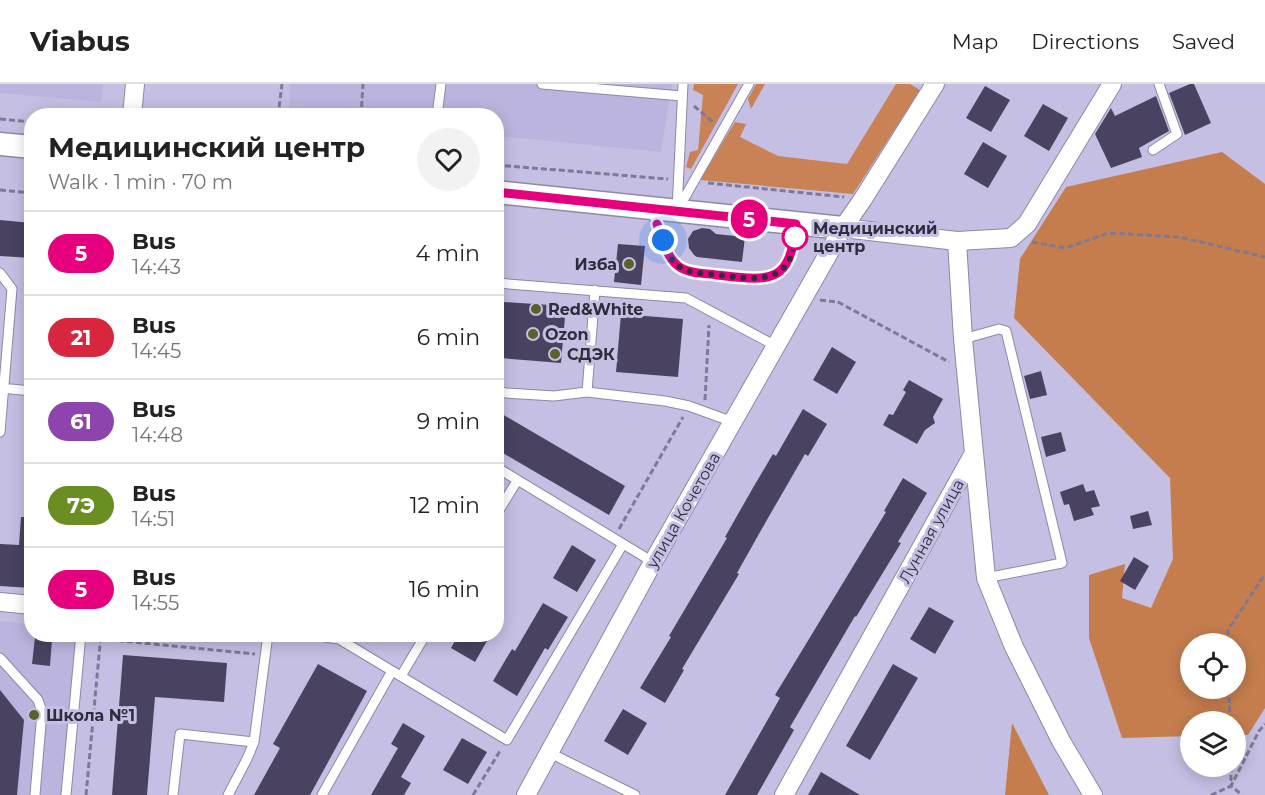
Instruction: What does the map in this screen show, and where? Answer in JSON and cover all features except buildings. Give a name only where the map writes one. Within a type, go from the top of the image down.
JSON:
[{"type":"street","points":[[133,108],[135,84]]},
{"type":"street","name":"улица Кочетова","points":[[526,795],[653,562],[803,297],[843,228],[935,84]]},
{"type":"street","points":[[504,194],[651,207],[957,242],[1011,238],[1026,224],[1112,84]]},
{"type":"street","points":[[0,144],[24,146]]},
{"type":"street","points":[[957,242],[963,339],[986,578],[1019,658],[1061,741],[1093,795]]},
{"type":"street","name":"Лунная улица","points":[[784,795],[974,453]]},
{"type":"street","points":[[0,602],[24,604]]},
{"type":"lane","points":[[438,108],[441,84]]},
{"type":"lane","points":[[542,84],[682,96]]},
{"type":"lane","points":[[677,211],[683,84]]},
{"type":"lane","points":[[677,211],[749,84]]},
{"type":"lane","points":[[1153,150],[1177,134],[1159,84]]},
{"type":"lane","points":[[651,207],[669,256],[678,266],[693,272],[756,279],[770,277],[782,270],[790,259],[796,224]]},
{"type":"lane","points":[[0,273],[12,289],[0,432]]},
{"type":"lane","points":[[504,284],[686,298],[776,346]]},
{"type":"lane","points":[[587,392],[595,290]]},
{"type":"lane","points":[[963,339],[999,329],[1006,331],[1062,563],[986,578]]},
{"type":"lane","points":[[2,388],[24,390]]},
{"type":"lane","points":[[504,392],[554,396],[587,392],[689,406],[733,422]]},
{"type":"lane","points":[[504,472],[653,562]]},
{"type":"lane","points":[[504,502],[517,481]]},
{"type":"lane","points":[[348,642],[507,740],[623,544]]},
{"type":"lane","points":[[66,795],[84,642]]},
{"type":"lane","points":[[228,795],[254,742],[267,642]]},
{"type":"lane","points":[[401,676],[421,642]]},
{"type":"lane","points":[[0,658],[38,700],[42,712],[35,795]]},
{"type":"lane","points":[[322,795],[392,671]]},
{"type":"lane","points":[[173,795],[180,734],[254,742]]},
{"type":"lane","points":[[550,753],[635,795]]},
{"type":"path","points":[[279,108],[282,84]]},
{"type":"path","points":[[362,108],[363,84]]},
{"type":"path","points":[[682,96],[722,130]]},
{"type":"path","points":[[0,118],[24,121]]},
{"type":"path","points":[[630,176],[630,182]]},
{"type":"path","points":[[0,190],[24,192]]},
{"type":"path","points":[[1011,238],[1065,248],[1109,232],[1179,237],[1265,256]]},
{"type":"path","points":[[803,297],[838,302],[966,371]]},
{"type":"path","points":[[704,411],[710,311]]},
{"type":"path","points":[[613,538],[689,406]]},
{"type":"path","points":[[1228,633],[1265,574]]},
{"type":"path","points":[[86,795],[100,642]]},
{"type":"path","points":[[146,642],[266,655]]},
{"type":"path","points":[[1211,795],[1231,786],[1259,731],[1265,724]]},
{"type":"path","points":[[473,795],[507,740]]},
{"type":"path","points":[[1231,777],[1231,786]]},
{"type":"path","points":[[1231,786],[1242,795]]},
{"type":"shaded area","points":[[0,84],[103,84],[101,102],[0,93]]},
{"type":"shaded area","points":[[290,84],[672,84],[661,152],[504,137],[504,108],[289,108]]},
{"type":"shaded area","points":[[694,84],[738,84],[691,169],[686,167],[690,152],[698,150],[703,95],[693,90]]},
{"type":"shaded area","points":[[756,84],[765,84],[751,109],[748,99]]},
{"type":"shaded area","points":[[896,84],[910,84],[920,90],[853,194],[700,180],[735,122],[746,124],[740,137],[778,156],[847,164]]},
{"type":"shaded area","points":[[1222,152],[1265,184],[1265,708],[1248,735],[1246,735],[1246,711],[1180,711],[1180,736],[1122,738],[1089,638],[1089,575],[1125,564],[1122,598],[1151,608],[1173,559],[1170,478],[1014,318],[1020,259],[1066,187]]},
{"type":"shaded area","name":"Школа №1","points":[[0,621],[24,623],[24,642],[75,642],[61,795],[0,795]]},
{"type":"shaded area","points":[[1012,723],[1049,795],[1005,795]]},
{"type":"bus line","name":"5","points":[[504,193],[796,224],[790,259],[782,270],[770,277],[756,279],[693,272],[678,266],[669,256],[657,224]]},
{"type":"place","name":"Медицинский центр","points":[[795,237]]},
{"type":"place","name":"Изба","points":[[629,264]]},
{"type":"place","name":"Red&White","points":[[536,309]]},
{"type":"place","name":"Ozon","points":[[533,334]]},
{"type":"place","name":"СДЭК","points":[[555,354]]},
{"type":"place","name":"Школа №1","points":[[34,715]]},
{"type":"route","points":[[663,240],[669,256],[678,266],[693,272],[756,279],[770,277],[782,270],[790,259],[795,237]]}]
